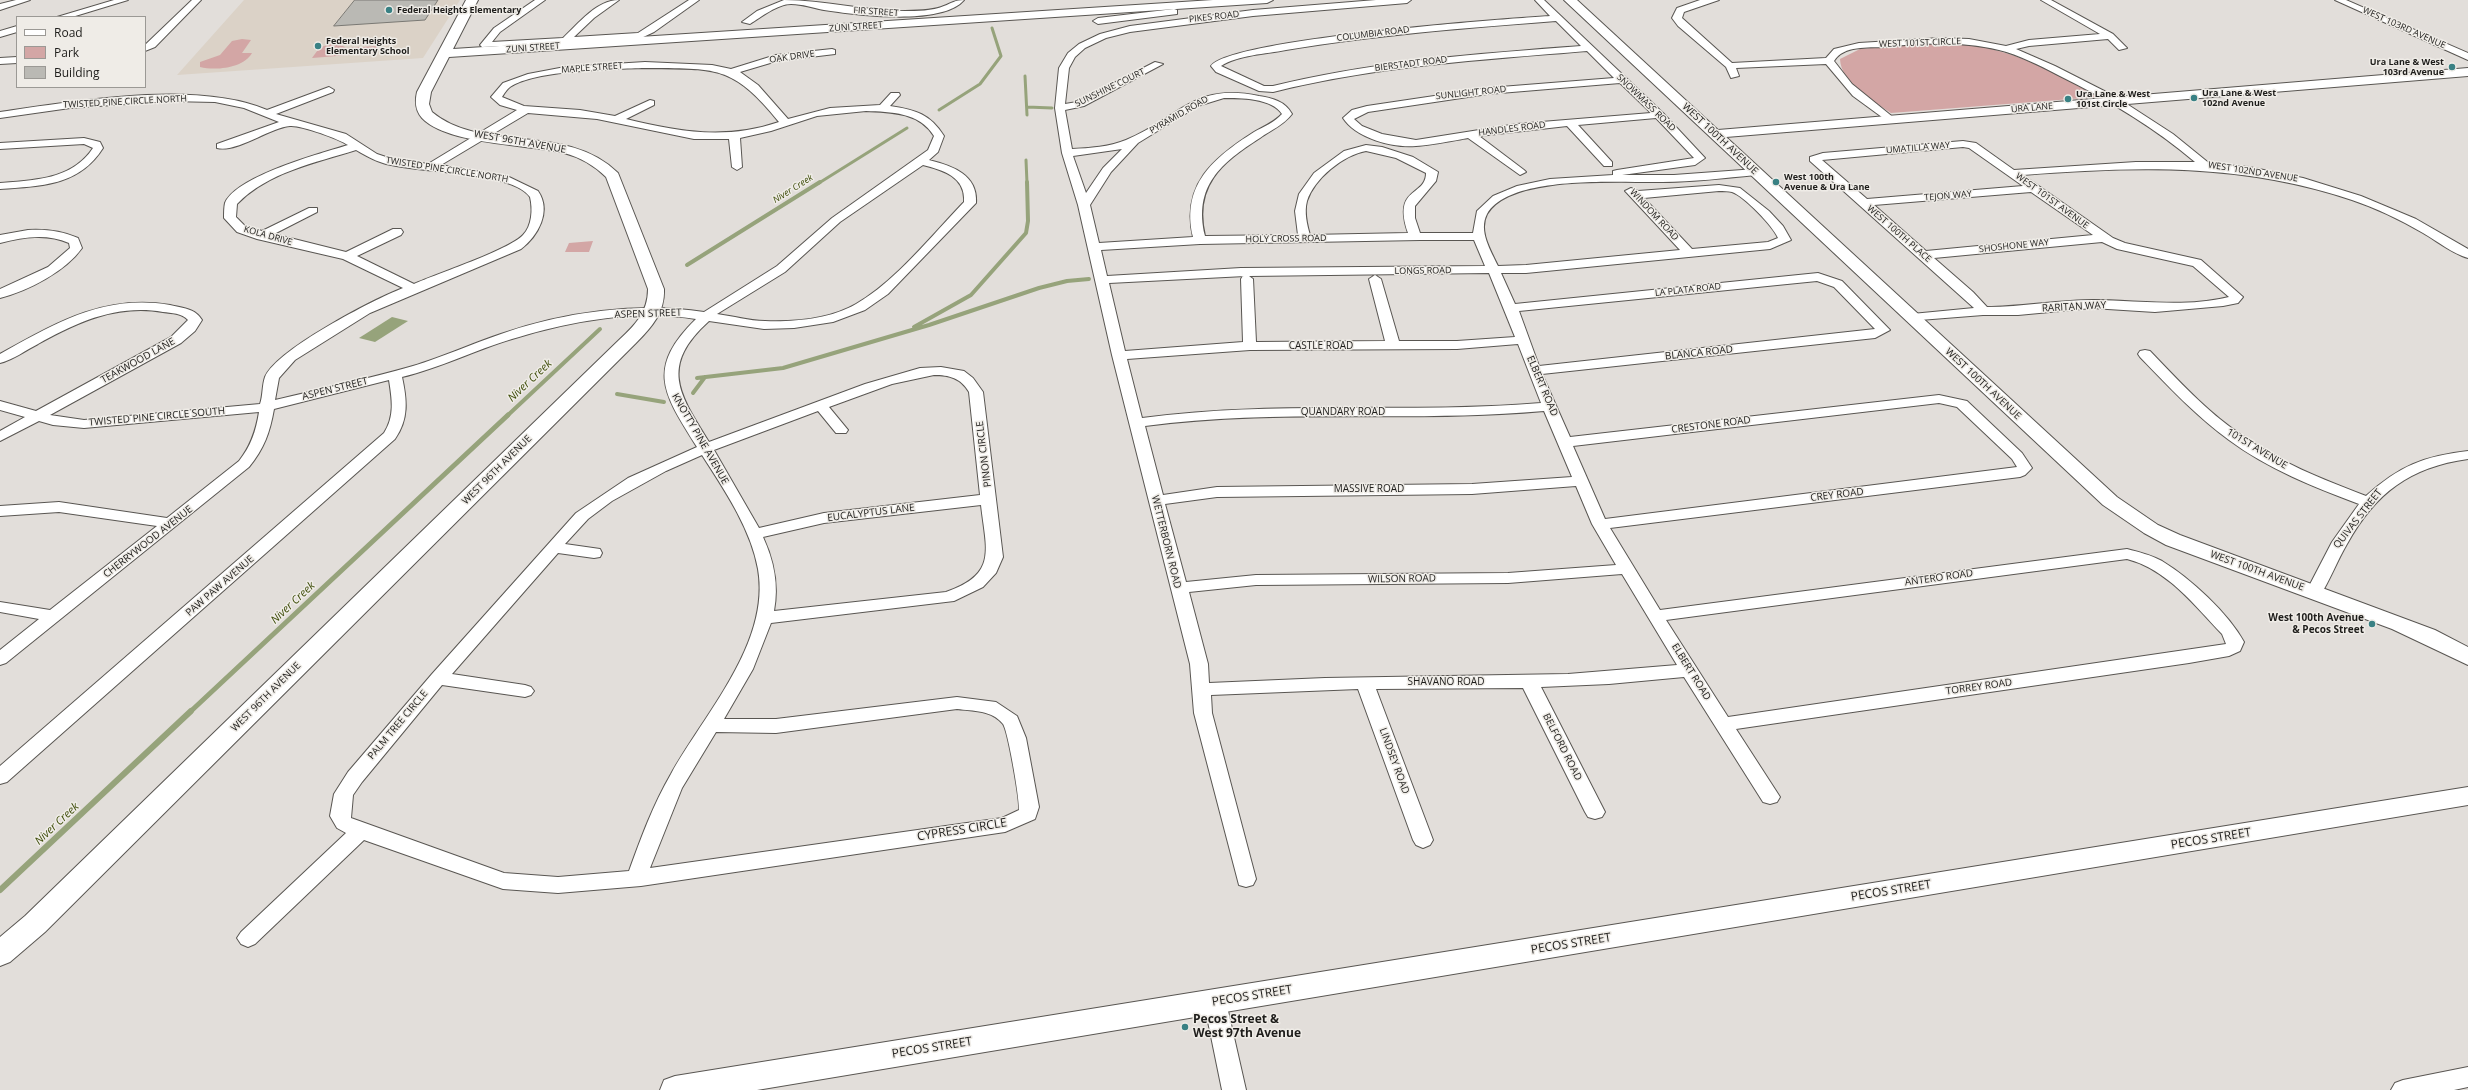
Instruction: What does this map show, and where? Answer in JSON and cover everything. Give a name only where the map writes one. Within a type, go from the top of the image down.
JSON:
[{"type":"street","points":[[0,7],[26,0]]},
{"type":"street","points":[[66,16],[124,0]]},
{"type":"street","points":[[146,48],[152,46],[197,0]]},
{"type":"street","name":"WEST 96TH AVENUE","points":[[0,954],[41,918],[613,356],[644,324],[652,312],[657,297],[656,289],[613,176],[604,166],[594,160],[568,150],[480,136],[453,129],[435,121],[427,115],[423,107],[424,92],[446,54],[448,43],[472,0]]},
{"type":"street","points":[[541,0],[497,30],[485,45],[644,34],[667,17],[695,0]]},
{"type":"street","points":[[566,40],[591,16],[615,0]]},
{"type":"street","name":"FIR STREET","points":[[791,1],[835,9],[914,14],[946,9],[960,0]]},
{"type":"street","name":"ZUNI STREET","points":[[446,54],[1267,0]]},
{"type":"street","name":"PIKES ROAD","points":[[1061,102],[1062,77],[1067,61],[1075,51],[1091,41],[1118,31],[1146,26],[1253,13],[1407,0]]},
{"type":"street","name":"SNOWMASS ROAD","points":[[1539,0],[1659,115],[1700,158],[1696,162],[1646,167]]},
{"type":"street","name":"WEST 100TH AVENUE","points":[[1570,0],[2110,501],[2130,516],[2173,540],[2427,635],[2468,657]]},
{"type":"street","points":[[1715,0],[1687,6],[1680,10],[1677,18],[1681,24],[1730,66],[1734,76]]},
{"type":"street","points":[[2045,0],[2110,36],[2122,48]]},
{"type":"street","name":"WEST 103RD AVENUE","points":[[2340,0],[2468,57]]},
{"type":"street","points":[[747,22],[760,13],[791,1]]},
{"type":"street","points":[[1098,21],[1152,13],[1245,7],[1253,13]]},
{"type":"street","name":"COLUMBIA ROAD","points":[[1237,78],[1219,70],[1217,64],[1267,50],[1335,39],[1455,26],[1558,18]]},
{"type":"street","points":[[0,34],[16,29]]},
{"type":"street","points":[[2006,49],[2029,43],[2110,36]]},
{"type":"street","name":"WEST 101ST CIRCLE","points":[[1829,61],[1833,55],[1842,50],[1883,44],[1954,40],[2006,49],[2078,80],[2114,101]]},
{"type":"street","name":"BIERSTADT ROAD","points":[[1237,78],[1263,89],[1273,89],[1372,68],[1439,60],[1589,48]]},
{"type":"street","name":"OAK DRIVE","points":[[731,72],[776,58],[832,52]]},
{"type":"street","points":[[0,61],[16,60]]},
{"type":"street","points":[[1730,66],[1794,61],[1829,61],[1846,84],[1890,120]]},
{"type":"street","name":"MAPLE STREET","points":[[527,109],[508,105],[500,101],[496,97],[500,88],[525,76],[555,71],[663,64],[695,66],[731,72]]},
{"type":"street","name":"SUNSHINE COURT","points":[[1061,102],[1080,104],[1158,64]]},
{"type":"street","points":[[731,72],[750,82],[786,123]]},
{"type":"street","name":"URA LANE","points":[[1716,134],[2468,72]]},
{"type":"street","name":"SUNLIGHT ROAD","points":[[1368,131],[1349,121],[1349,116],[1367,109],[1446,96],[1622,80]]},
{"type":"street","points":[[269,113],[329,90]]},
{"type":"street","name":"PYRAMID ROAD","points":[[1067,153],[1108,148],[1136,140],[1177,114],[1215,94],[1245,94],[1280,105],[1286,111],[1286,117],[1237,149],[1222,161],[1207,179],[1196,203],[1196,220],[1200,240]]},
{"type":"street","points":[[883,108],[894,95]]},
{"type":"street","name":"TWISTED PINE CIRCLE NORTH","points":[[0,115],[70,105],[191,98],[232,102],[269,113],[290,122],[342,136],[359,145],[373,156],[387,161],[499,178],[522,184],[534,193],[537,204],[533,229],[526,240],[517,246],[412,288],[365,310],[290,357],[272,377],[269,406]]},
{"type":"street","name":"WEST 102ND AVENUE","points":[[2114,101],[2166,133],[2205,165],[2271,173],[2348,194],[2403,216],[2468,254]]},
{"type":"street","name":"WETTERBORN ROAD","points":[[1061,102],[1067,153],[1084,205],[1119,355],[1198,664],[1203,689],[1203,713],[1246,879]]},
{"type":"street","points":[[618,118],[650,103]]},
{"type":"street","name":"KNOTTY PINE AVENUE","points":[[527,109],[618,118],[680,135],[734,136],[786,123],[808,115],[834,110],[883,108],[918,116],[931,123],[938,131],[940,140],[937,147],[921,161],[835,221],[789,264],[706,316],[694,328],[679,351],[670,375],[670,383],[678,403],[708,449],[755,534],[767,569],[768,601],[765,618],[738,678],[679,777],[656,823],[637,878]]},
{"type":"street","points":[[428,168],[527,109]]},
{"type":"street","name":"HANDLES ROAD","points":[[1368,131],[1392,142],[1408,144],[1470,134],[1570,122],[1659,115]]},
{"type":"street","points":[[221,146],[246,139],[290,122]]},
{"type":"street","points":[[1570,122],[1608,164]]},
{"type":"street","points":[[1470,134],[1520,172]]},
{"type":"street","points":[[734,136],[737,168]]},
{"type":"street","points":[[1084,205],[1107,170],[1136,140]]},
{"type":"street","points":[[0,146],[84,141],[96,144],[98,148],[95,154],[82,167],[67,175],[41,181],[0,186]]},
{"type":"street","name":"UMATILLA WAY","points":[[1815,158],[1966,144],[1976,147],[2013,172]]},
{"type":"street","name":"KOLA DRIVE","points":[[359,145],[265,178],[248,186],[235,198],[230,207],[233,223],[241,229],[261,236],[347,256],[412,288]]},
{"type":"street","points":[[1305,239],[1301,202],[1306,191],[1329,166],[1357,149],[1380,150],[1424,167],[1432,175],[1425,186],[1412,199],[1409,206],[1416,238]]},
{"type":"street","name":"WEST 100TH PLACE","points":[[1815,158],[1816,163],[1924,255],[1983,311]]},
{"type":"street","name":"ASPEN STREET","points":[[269,406],[439,363],[507,336],[538,328],[607,315],[652,312],[685,312],[759,324],[794,324],[844,314],[884,291],[970,203],[971,190],[962,178],[943,167],[921,161]]},
{"type":"street","name":"WEST 101ST AVENUE","points":[[2013,172],[2108,165],[2205,165]]},
{"type":"street","points":[[1618,180],[1615,174],[1646,167],[1654,179]]},
{"type":"street","points":[[1478,236],[1477,225],[1484,208],[1495,198],[1508,192],[1533,185],[1756,172]]},
{"type":"street","name":"WEST 101ST AVENUE","points":[[2013,172],[2104,238],[2121,246],[2197,263],[2235,294],[2236,299]]},
{"type":"street","name":"WINDOM ROAD","points":[[1618,180],[1636,195],[1688,252]]},
{"type":"street","name":"LONGS ROAD","points":[[1102,280],[1241,272],[1526,269],[1744,247],[1781,242],[1785,240],[1785,236],[1737,191],[1719,188],[1636,195]]},
{"type":"street","name":"TEJON WAY","points":[[1863,203],[2034,188]]},
{"type":"street","points":[[261,236],[313,210]]},
{"type":"street","points":[[347,256],[397,232]]},
{"type":"street","points":[[0,239],[29,234],[62,234],[74,241],[76,248],[65,261],[56,268],[0,294]]},
{"type":"street","name":"HOLY CROSS ROAD","points":[[1094,248],[1200,240],[1478,236]]},
{"type":"street","name":"ELBERT ROAD","points":[[1478,236],[1511,308],[1534,371],[1566,442],[1600,524],[1655,616],[1770,797]]},
{"type":"street","name":"SHOSHONE WAY","points":[[1924,255],[2104,238]]},
{"type":"street","name":"LA PLATA ROAD","points":[[1511,308],[1818,277],[1838,284],[1883,330],[1874,334],[1865,335]]},
{"type":"street","points":[[1247,279],[1250,346]]},
{"type":"street","points":[[1375,279],[1392,345]]},
{"type":"street","name":"RARITAN WAY","points":[[1912,318],[1983,311],[2018,311],[2099,304],[2155,308],[2223,302],[2236,299]]},
{"type":"street","name":"TEAKWOOD LANE","points":[[0,359],[68,324],[108,308],[149,304],[189,313],[194,317],[190,328],[176,340],[38,416]]},
{"type":"street","name":"BLANCA ROAD","points":[[1534,371],[1865,335]]},
{"type":"street","name":"CASTLE ROAD","points":[[1119,355],[1250,346],[1457,346],[1523,340]]},
{"type":"street","name":"101ST AVENUE","points":[[2145,354],[2202,410],[2235,438],[2292,469],[2330,487],[2369,502]]},
{"type":"street","name":"PINON CIRCLE","points":[[708,449],[821,406],[917,373],[946,372],[962,375],[972,384],[976,392],[995,557],[985,578],[975,587],[948,597],[765,618]]},
{"type":"street","name":"PAW PAW AVENUE","points":[[0,777],[390,436],[399,422],[401,413],[395,374]]},
{"type":"street","name":"CREY ROAD","points":[[1600,524],[2023,470],[2023,464],[1962,404],[1947,400],[1856,408]]},
{"type":"street","name":"TWISTED PINE CIRCLE SOUTH","points":[[0,405],[71,424],[101,424],[269,406]]},
{"type":"street","name":"CHERRYWOOD AVENUE","points":[[0,659],[234,474],[254,452],[263,432],[269,406]]},
{"type":"street","points":[[821,406],[840,430]]},
{"type":"street","name":"QUANDARY ROAD","points":[[1137,423],[1238,414],[1463,412],[1550,406]]},
{"type":"street","name":"CRESTONE ROAD","points":[[1566,442],[1856,408]]},
{"type":"street","points":[[0,437],[38,416]]},
{"type":"street","name":"PALM TREE CIRCLE","points":[[637,878],[565,885],[527,884],[503,881],[361,831],[344,823],[340,816],[344,794],[355,777],[438,678],[582,516],[610,494],[654,470],[708,449]]},
{"type":"street","name":"QUIVAS STREET","points":[[2314,592],[2334,548],[2369,502],[2386,483],[2407,470],[2440,458],[2468,455]]},
{"type":"street","name":"MASSIVE ROAD","points":[[1156,501],[1181,496],[1218,492],[1472,489],[1582,481]]},
{"type":"street","name":"EUCALYPTUS LANE","points":[[755,534],[824,518],[989,499]]},
{"type":"street","points":[[0,511],[59,507],[172,523]]},
{"type":"street","points":[[554,548],[594,553]]},
{"type":"street","name":"ANTERO ROAD","points":[[1655,616],[2127,554],[2144,558],[2163,568],[2233,637],[2234,647]]},
{"type":"street","name":"WILSON ROAD","points":[[1178,588],[1256,580],[1515,578],[1626,569]]},
{"type":"street","points":[[0,607],[53,616]]},
{"type":"street","name":"TORREY ROAD","points":[[1724,724],[2189,657],[2234,647]]},
{"type":"street","name":"SHAVANO ROAD","points":[[1203,689],[1365,683],[1529,682],[1642,676],[1689,670]]},
{"type":"street","points":[[438,678],[525,691]]},
{"type":"street","name":"BELFORD ROAD","points":[[1529,682],[1595,812]]},
{"type":"street","name":"LINDSEY ROAD","points":[[1365,683],[1423,840]]},
{"type":"street","name":"CYPRESS CIRCLE","points":[[637,878],[1005,824],[1028,814],[1029,806],[1017,738],[1011,721],[990,706],[957,703],[776,726],[710,725]]},
{"type":"street","name":"PECOS STREET","points":[[674,1090],[2468,796]]},
{"type":"street","points":[[248,938],[361,831]]},
{"type":"street","points":[[1215,1002],[1234,1090]]},
{"type":"street","points":[[2402,1090],[2468,1077]]},
{"type":"shaded area","name":"Federal Heights Elementary School","points":[[244,0],[460,0],[423,58],[177,75]]},
{"type":"shaded area","points":[[392,317],[408,321],[375,342],[359,338]]},
{"type":"green space","points":[[242,39],[251,40],[242,53],[252,53],[243,62],[229,67],[214,69],[200,67],[200,62],[220,55],[232,41]]},
{"type":"green space","points":[[1946,42],[1967,44],[2006,53],[2043,67],[2097,97],[1891,113],[1867,97],[1852,83],[1842,68],[1840,59],[1860,49]]},
{"type":"green space","points":[[336,43],[347,48],[378,46],[374,53],[312,58],[320,47]]},
{"type":"green space","points":[[593,241],[589,252],[565,252],[569,243]]},
{"type":"building","name":"Federal Heights Elementary","points":[[355,0],[438,0],[425,20],[334,26]]},
{"type":"waterway","name":"Niver Creek","points":[[939,110],[980,84],[1001,56],[992,28]]},
{"type":"waterway","points":[[1025,76],[1027,115]]},
{"type":"waterway","points":[[1027,107],[1052,108]]},
{"type":"waterway","name":"Niver Creek","points":[[819,183],[907,128]]},
{"type":"waterway","points":[[1026,160],[1027,183]]},
{"type":"waterway","name":"Niver Creek","points":[[687,265],[820,182]]},
{"type":"waterway","points":[[914,327],[971,295],[1026,233],[1028,221],[1027,182]]},
{"type":"waterway","points":[[705,377],[783,368],[929,325],[1039,288],[1067,281],[1089,279]]},
{"type":"waterway","name":"Niver Creek","points":[[507,416],[600,329]]},
{"type":"waterway","points":[[693,393],[705,377]]},
{"type":"waterway","points":[[697,378],[705,377]]},
{"type":"waterway","points":[[617,394],[664,402]]},
{"type":"waterway","name":"Niver Creek","points":[[190,712],[508,415]]},
{"type":"waterway","name":"Niver Creek","points":[[0,890],[191,711]]},
{"type":"place","name":"Federal Heights Elementary","points":[[389,10]]},
{"type":"place","name":"Federal Heights Elementary School","points":[[318,46]]},
{"type":"place","name":"Ura Lane & West 103rd Avenue","points":[[2452,67]]},
{"type":"place","name":"Ura Lane & West 102nd Avenue","points":[[2194,98]]},
{"type":"place","name":"Ura Lane & West 101st Circle","points":[[2068,99]]},
{"type":"place","name":"West 100th Avenue & Ura Lane","points":[[1776,182]]},
{"type":"place","name":"West 100th Avenue & Pecos Street","points":[[2372,624]]},
{"type":"place","name":"Pecos Street & West 97th Avenue","points":[[1185,1027]]}]
